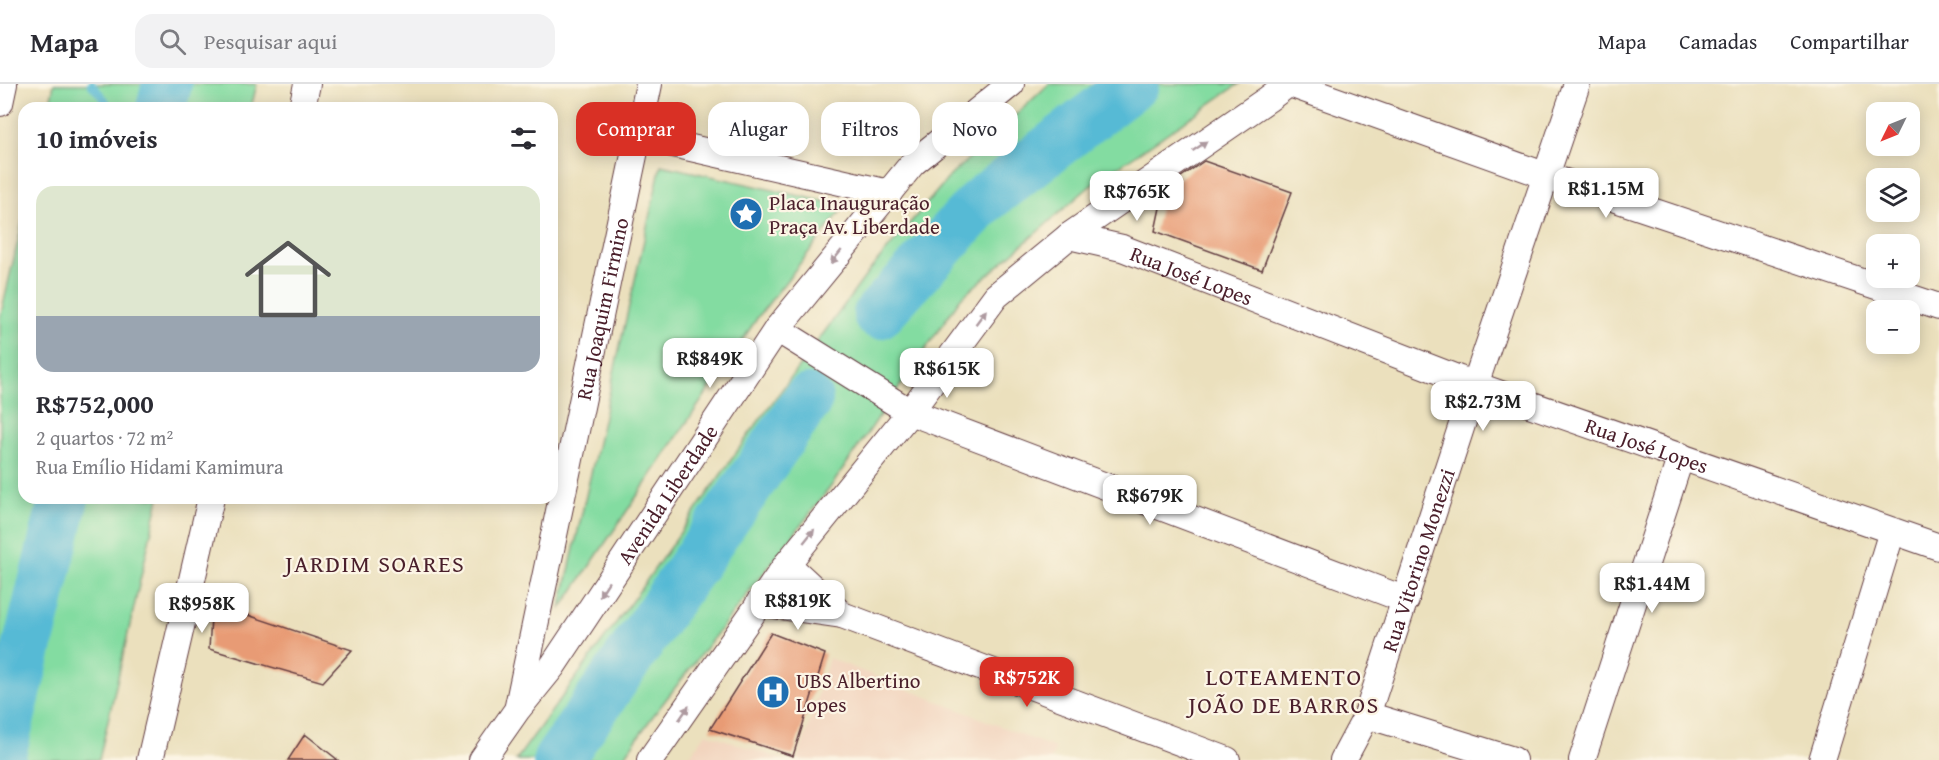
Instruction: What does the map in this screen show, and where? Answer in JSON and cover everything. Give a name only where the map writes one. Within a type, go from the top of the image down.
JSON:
[{"type":"street","points":[[0,103],[4,84]]},
{"type":"street","points":[[303,102],[307,84]]},
{"type":"street","name":"Rua Joaquim Firmino","points":[[645,102],[649,84]]},
{"type":"street","name":"Avenida Liberdade","points":[[482,760],[517,710],[552,667],[777,329],[913,164],[1011,84]]},
{"type":"street","points":[[650,760],[787,564],[910,412],[996,296],[1069,236],[1289,84],[1547,176],[1939,307]]},
{"type":"street","name":"Rua Vitorino Monezzi","points":[[1343,760],[1367,715],[1577,84]]},
{"type":"street","points":[[696,149],[889,193]]},
{"type":"street","name":"Rua Joaquim Firmino","points":[[517,710],[634,156]]},
{"type":"street","name":"Rua José Lopes","points":[[1110,208],[1122,248]]},
{"type":"street","name":"Rua José Lopes","points":[[1069,236],[1122,248],[1475,385],[1939,547]]},
{"type":"street","points":[[777,329],[910,412],[1406,600]]},
{"type":"street","points":[[1582,760],[1681,456]]},
{"type":"street","points":[[150,760],[210,504]]},
{"type":"street","points":[[1822,760],[1892,531]]},
{"type":"street","points":[[787,564],[842,615]]},
{"type":"street","points":[[759,603],[842,615],[1227,760]]},
{"type":"street","points":[[1367,715],[1513,760]]},
{"type":"shaded area","points":[[829,658],[1055,748],[1051,760],[798,760]]},
{"type":"shaded area","points":[[706,733],[784,760],[687,760]]},
{"type":"green space","points":[[54,84],[257,84],[252,102],[50,102]]},
{"type":"green space","points":[[1049,84],[1239,84],[1089,187],[960,299],[832,485],[650,720],[622,760],[516,760],[750,433],[870,270],[950,176],[972,156],[1018,156],[1018,113]]},
{"type":"green space","points":[[661,165],[845,206],[758,317],[560,610]]},
{"type":"green space","points":[[18,241],[18,504],[158,504],[99,760],[0,760],[0,318]]},
{"type":"building","points":[[1204,161],[1292,192],[1262,270],[1155,231],[1164,189]]},
{"type":"building","points":[[212,603],[352,650],[323,682],[209,649]]},
{"type":"building","name":"UBS Albertino Lopes","points":[[771,633],[825,654],[793,756],[710,729]]},
{"type":"building","points":[[305,734],[338,760],[288,760]]},
{"type":"waterway","points":[[91,84],[106,102]]},
{"type":"waterway","points":[[162,102],[167,84]]},
{"type":"waterway","points":[[878,314],[982,201],[1134,84]]},
{"type":"waterway","points":[[558,760],[808,399]]},
{"type":"waterway","points":[[0,758],[63,504]]},
{"type":"place","name":"Placa Inauguração Praça Av. Liberdade","points":[[746,214]]},
{"type":"place","name":"UBS Albertino Lopes","points":[[773,692]]},
{"type":"district","name":"JARDIM SOARES","points":[[375,563]]},
{"type":"district","name":"LOTEAMENTO JOÃO DE BARROS","points":[[1284,690]]}]
